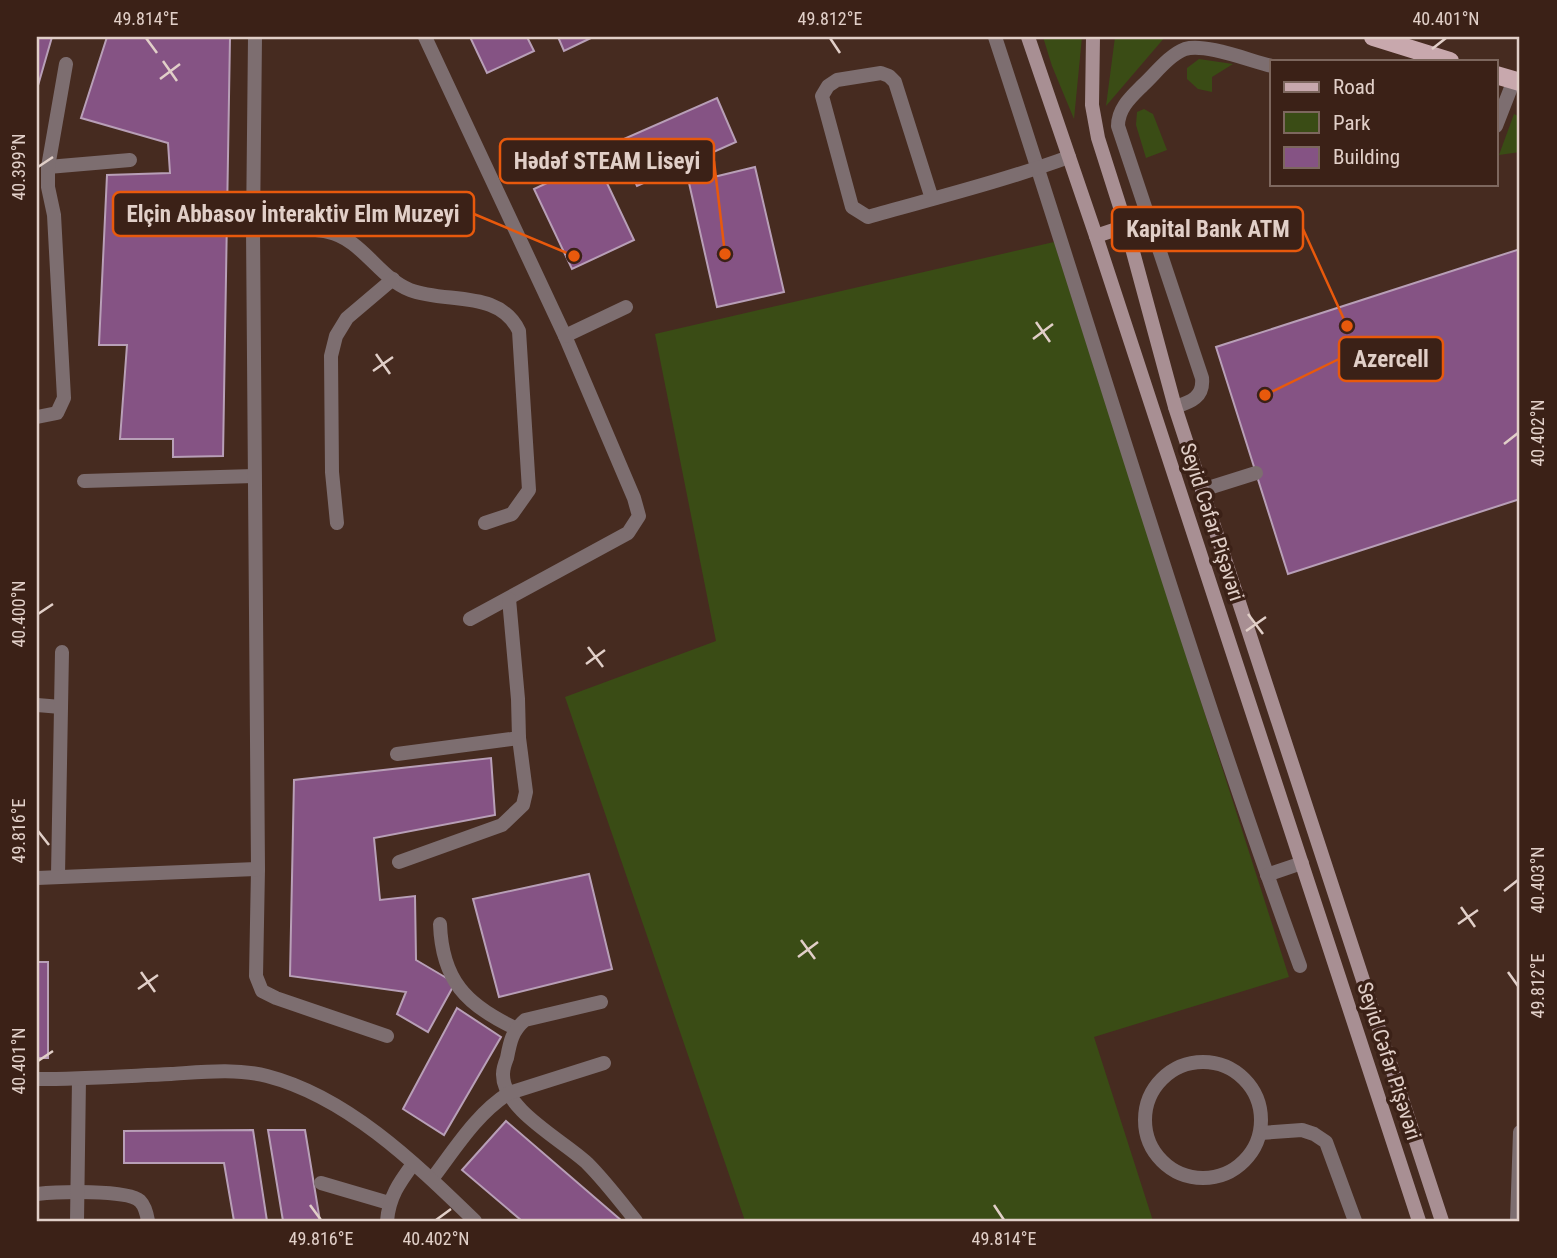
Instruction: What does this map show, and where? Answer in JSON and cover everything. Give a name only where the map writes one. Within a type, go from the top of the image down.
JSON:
[{"type":"main road","points":[[1373,37],[1447,60]]},
{"type":"main road","points":[[1498,76],[1517,81]]},
{"type":"street","points":[[255,37],[253,229],[258,869],[256,976],[262,991],[276,998],[387,1036]]},
{"type":"street","points":[[425,37],[565,337],[634,498],[639,516],[628,533],[470,619]]},
{"type":"street","points":[[995,37],[1153,530],[1267,875],[1300,966]]},
{"type":"street","name":"Seyid Cəfər Pişəvəri","points":[[1028,37],[1096,236],[1419,1221]]},
{"type":"street","name":"Seyid Cəfər Pişəvəri","points":[[1093,37],[1092,105],[1098,138],[1126,226],[1175,407],[1441,1221]]},
{"type":"street","points":[[1175,407],[1192,401],[1199,395],[1203,387],[1202,378],[1118,126],[1118,119],[1120,112],[1137,91],[1170,59],[1185,50],[1202,48],[1270,65]]},
{"type":"street","points":[[37,417],[57,413],[64,398],[54,215],[48,187],[48,167],[66,64]]},
{"type":"street","points":[[932,199],[895,82],[889,76],[881,74],[836,80],[828,86],[822,96],[852,207],[868,216],[932,199],[1038,168],[1069,157]]},
{"type":"street","points":[[1498,122],[1517,81]]},
{"type":"street","points":[[48,167],[130,160]]},
{"type":"street","points":[[1096,236],[1126,226]]},
{"type":"street","points":[[253,229],[328,232],[355,246],[407,289],[493,304],[514,319],[519,331],[529,490],[512,513],[485,523]]},
{"type":"street","points":[[337,523],[332,472],[331,356],[335,336],[347,318],[393,279]]},
{"type":"street","points":[[565,337],[626,307]]},
{"type":"street","points":[[1202,490],[1256,473]]},
{"type":"street","points":[[84,481],[254,477]]},
{"type":"street","points":[[398,862],[502,825],[523,805],[526,792],[519,738],[509,600]]},
{"type":"street","points":[[58,875],[62,652]]},
{"type":"street","points":[[37,705],[61,706]]},
{"type":"street","points":[[397,754],[519,738]]},
{"type":"street","points":[[1267,875],[1302,863]]},
{"type":"street","points":[[37,878],[58,875],[258,869]]},
{"type":"street","points":[[440,924],[441,947],[446,967],[463,992],[482,1010],[515,1028]]},
{"type":"street","points":[[601,1002],[525,1020],[515,1028],[503,1075],[509,1093],[521,1110],[603,1179],[636,1221]]},
{"type":"street","points":[[1196,1062],[1224,1065],[1236,1071],[1255,1092],[1262,1119],[1260,1133],[1247,1158],[1224,1174],[1211,1178],[1183,1175],[1170,1168],[1152,1147],[1146,1134],[1146,1106],[1159,1081],[1182,1065],[1196,1062]]},
{"type":"street","points":[[432,1179],[482,1113],[509,1093],[604,1063]]},
{"type":"street","points":[[37,1079],[225,1071],[266,1076],[308,1091],[348,1112],[432,1179],[475,1221]]},
{"type":"street","points":[[77,1221],[79,1079]]},
{"type":"street","points":[[1260,1133],[1301,1130],[1326,1142],[1355,1221]]},
{"type":"street","points":[[1517,1221],[1520,1132]]},
{"type":"street","points":[[387,1221],[389,1203],[395,1189],[413,1164]]},
{"type":"street","points":[[321,1183],[389,1203]]},
{"type":"street","points":[[37,1194],[76,1191],[132,1197],[141,1202],[148,1221]]},
{"type":"green space","points":[[1043,37],[1082,37],[1074,119],[1052,66]]},
{"type":"green space","points":[[1115,37],[1165,37],[1106,106]]},
{"type":"green space","points":[[1199,59],[1233,64],[1212,77],[1212,92],[1198,89],[1187,79],[1187,68]]},
{"type":"green space","points":[[1144,109],[1153,114],[1167,150],[1146,158],[1136,125],[1137,112]]},
{"type":"green space","points":[[1514,114],[1520,117],[1520,152],[1499,155]]},
{"type":"green space","points":[[1054,242],[1289,977],[1094,1037],[1153,1221],[745,1221],[565,697],[716,641],[655,334]]},
{"type":"building","points":[[37,37],[52,37],[37,89]]},
{"type":"building","points":[[107,37],[230,37],[223,456],[173,457],[173,439],[120,439],[127,345],[99,345],[107,175],[170,173],[168,143],[81,118]]},
{"type":"building","points":[[470,37],[527,37],[534,51],[487,73]]},
{"type":"building","points":[[558,37],[593,37],[564,51]]},
{"type":"building","points":[[717,98],[736,142],[637,186],[617,142]]},
{"type":"building","points":[[596,160],[634,240],[572,269],[534,189]]},
{"type":"building","points":[[755,167],[784,292],[717,307],[689,183]]},
{"type":"building","points":[[1520,249],[1520,499],[1288,574],[1216,347]]},
{"type":"building","points":[[491,758],[495,815],[374,838],[380,900],[415,896],[416,960],[455,983],[428,1032],[397,1014],[406,992],[290,976],[294,780]]},
{"type":"building","points":[[589,874],[612,969],[499,997],[473,899]]},
{"type":"building","points":[[37,962],[48,962],[48,1058],[37,1058]]},
{"type":"building","points":[[457,1008],[501,1037],[444,1135],[403,1109]]},
{"type":"building","points":[[506,1121],[622,1221],[522,1221],[462,1170]]},
{"type":"building","points":[[253,1130],[267,1221],[234,1221],[224,1163],[124,1163],[124,1131]]},
{"type":"building","points":[[268,1130],[305,1130],[320,1221],[283,1221]]},
{"type":"place","name":"Hədəf STEAM Liseyi","points":[[725,254]]},
{"type":"place","name":"Elçin Abbasov İnteraktiv Elm Muzeyi","points":[[574,256]]},
{"type":"place","name":"Kapital Bank ATM","points":[[1347,326]]},
{"type":"place","name":"Azercell","points":[[1265,395]]}]
